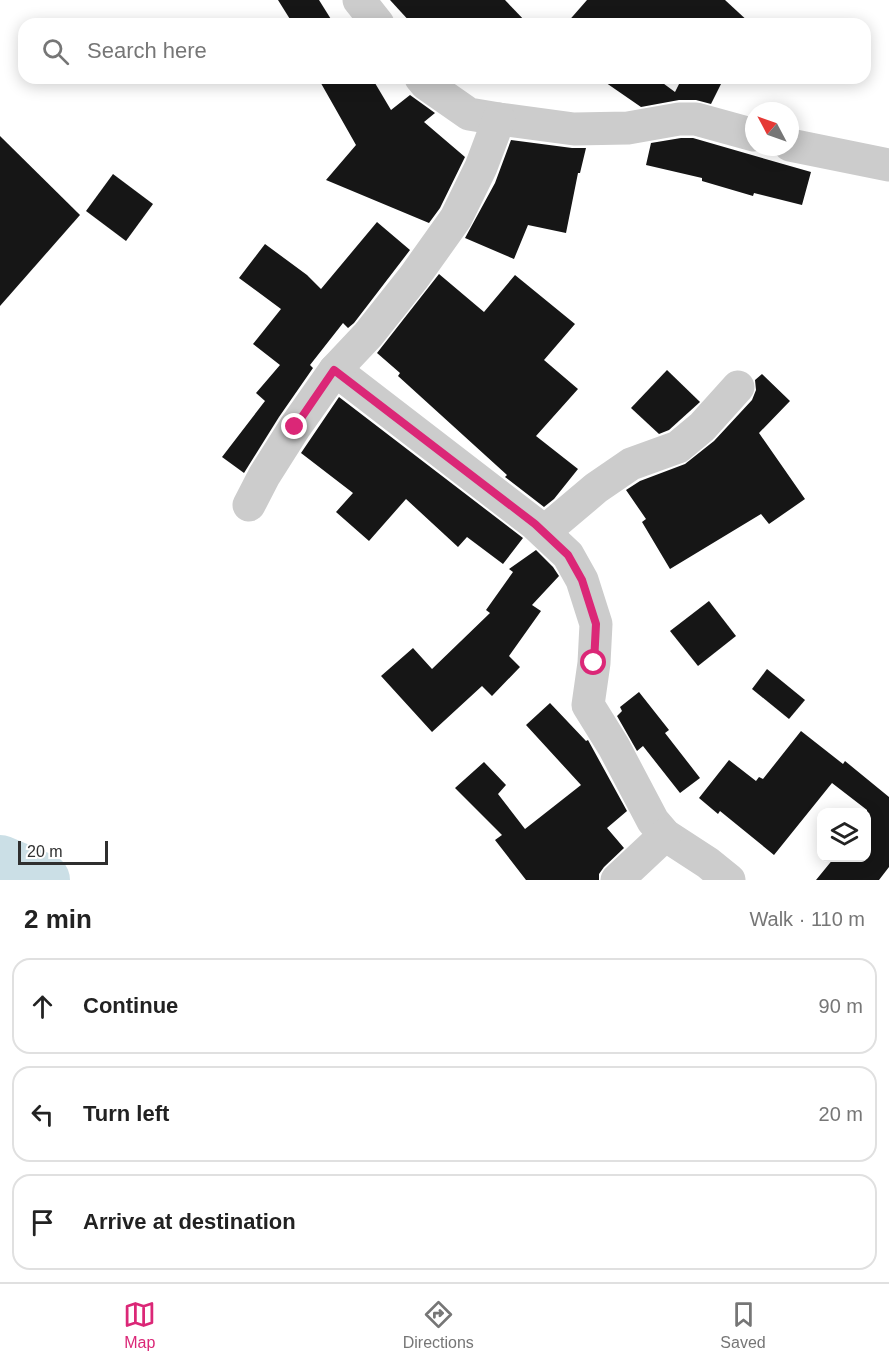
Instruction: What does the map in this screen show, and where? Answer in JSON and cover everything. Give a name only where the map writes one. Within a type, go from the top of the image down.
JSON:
[{"type":"street","points":[[359,0],[373,18]]},
{"type":"street","points":[[426,84],[470,114],[499,119],[574,129],[628,128],[679,119],[696,119],[745,133]]},
{"type":"street","points":[[249,505],[264,476],[334,370],[368,335],[414,277],[456,218],[481,167],[499,119]]},
{"type":"street","points":[[799,147],[889,165]]},
{"type":"street","points":[[334,370],[544,532],[568,555],[582,580],[596,624],[594,663],[588,705],[614,747],[653,821],[665,835],[708,863],[729,880]]},
{"type":"street","points":[[544,532],[596,488],[631,464],[678,447],[702,427],[738,387]]},
{"type":"street","points":[[617,880],[665,835]]},
{"type":"building","points":[[278,0],[319,0],[330,18],[289,18]]},
{"type":"building","points":[[390,0],[505,0],[522,18],[406,18]]},
{"type":"building","points":[[587,0],[725,0],[744,18],[571,18]]},
{"type":"building","points":[[321,84],[376,84],[391,110],[410,95],[435,113],[424,122],[465,157],[440,208],[429,223],[326,180],[356,145]]},
{"type":"building","points":[[608,84],[664,84],[675,92],[679,84],[721,84],[711,104],[696,100],[679,100],[641,107]]},
{"type":"building","points":[[0,136],[80,215],[0,306]]},
{"type":"building","points":[[693,138],[745,153],[745,156],[755,156],[811,172],[802,205],[754,193],[753,196],[702,181],[702,178],[646,165],[651,143]]},
{"type":"building","points":[[511,140],[586,148],[580,173],[578,173],[566,233],[528,225],[514,259],[465,238],[495,183]]},
{"type":"building","points":[[113,174],[153,204],[126,241],[86,211]]},
{"type":"building","points":[[377,222],[410,250],[354,323],[348,328],[343,323],[310,365],[313,368],[244,473],[222,457],[265,401],[256,393],[280,365],[253,344],[281,309],[239,278],[265,244],[307,275],[321,289]]},
{"type":"building","points":[[439,274],[484,312],[515,275],[575,324],[544,360],[578,389],[536,436],[578,469],[554,499],[544,507],[505,477],[507,475],[398,376],[400,373],[377,353]]},
{"type":"building","points":[[667,370],[700,402],[669,430],[659,434],[631,408]]},
{"type":"building","points":[[762,374],[790,401],[759,433],[805,499],[769,524],[761,514],[670,569],[642,522],[646,519],[626,490],[640,481],[685,464],[714,441],[752,400],[756,390],[755,380]]},
{"type":"building","points":[[339,397],[523,538],[503,564],[467,537],[458,547],[406,499],[369,541],[336,512],[353,493],[301,453]]},
{"type":"building","points":[[536,550],[559,576],[532,605],[541,611],[509,656],[520,667],[492,696],[482,686],[432,732],[381,676],[413,648],[432,669],[490,613],[486,610],[513,572],[509,569]]},
{"type":"building","points":[[709,601],[736,636],[698,666],[670,631]]},
{"type":"building","points":[[767,669],[805,700],[789,719],[752,689]]},
{"type":"building","points":[[639,692],[669,730],[665,733],[700,778],[680,793],[643,746],[637,751],[617,716],[622,711],[620,707]]},
{"type":"building","points":[[550,703],[586,741],[588,740],[627,811],[607,828],[624,848],[604,867],[599,874],[599,880],[526,880],[495,840],[502,835],[455,788],[484,762],[506,785],[498,794],[525,829],[581,785],[526,725]]},
{"type":"building","points":[[801,731],[843,764],[845,761],[889,797],[889,867],[879,880],[816,880],[831,862],[871,862],[871,808],[864,808],[832,783],[774,855],[720,811],[718,814],[699,798],[729,760],[756,781],[759,777],[763,779]]},
{"type":"waterway","points":[[0,862],[43,880]]},
{"type":"route","points":[[295,427],[334,370],[535,524],[568,555],[582,580],[596,624],[594,663]]}]
